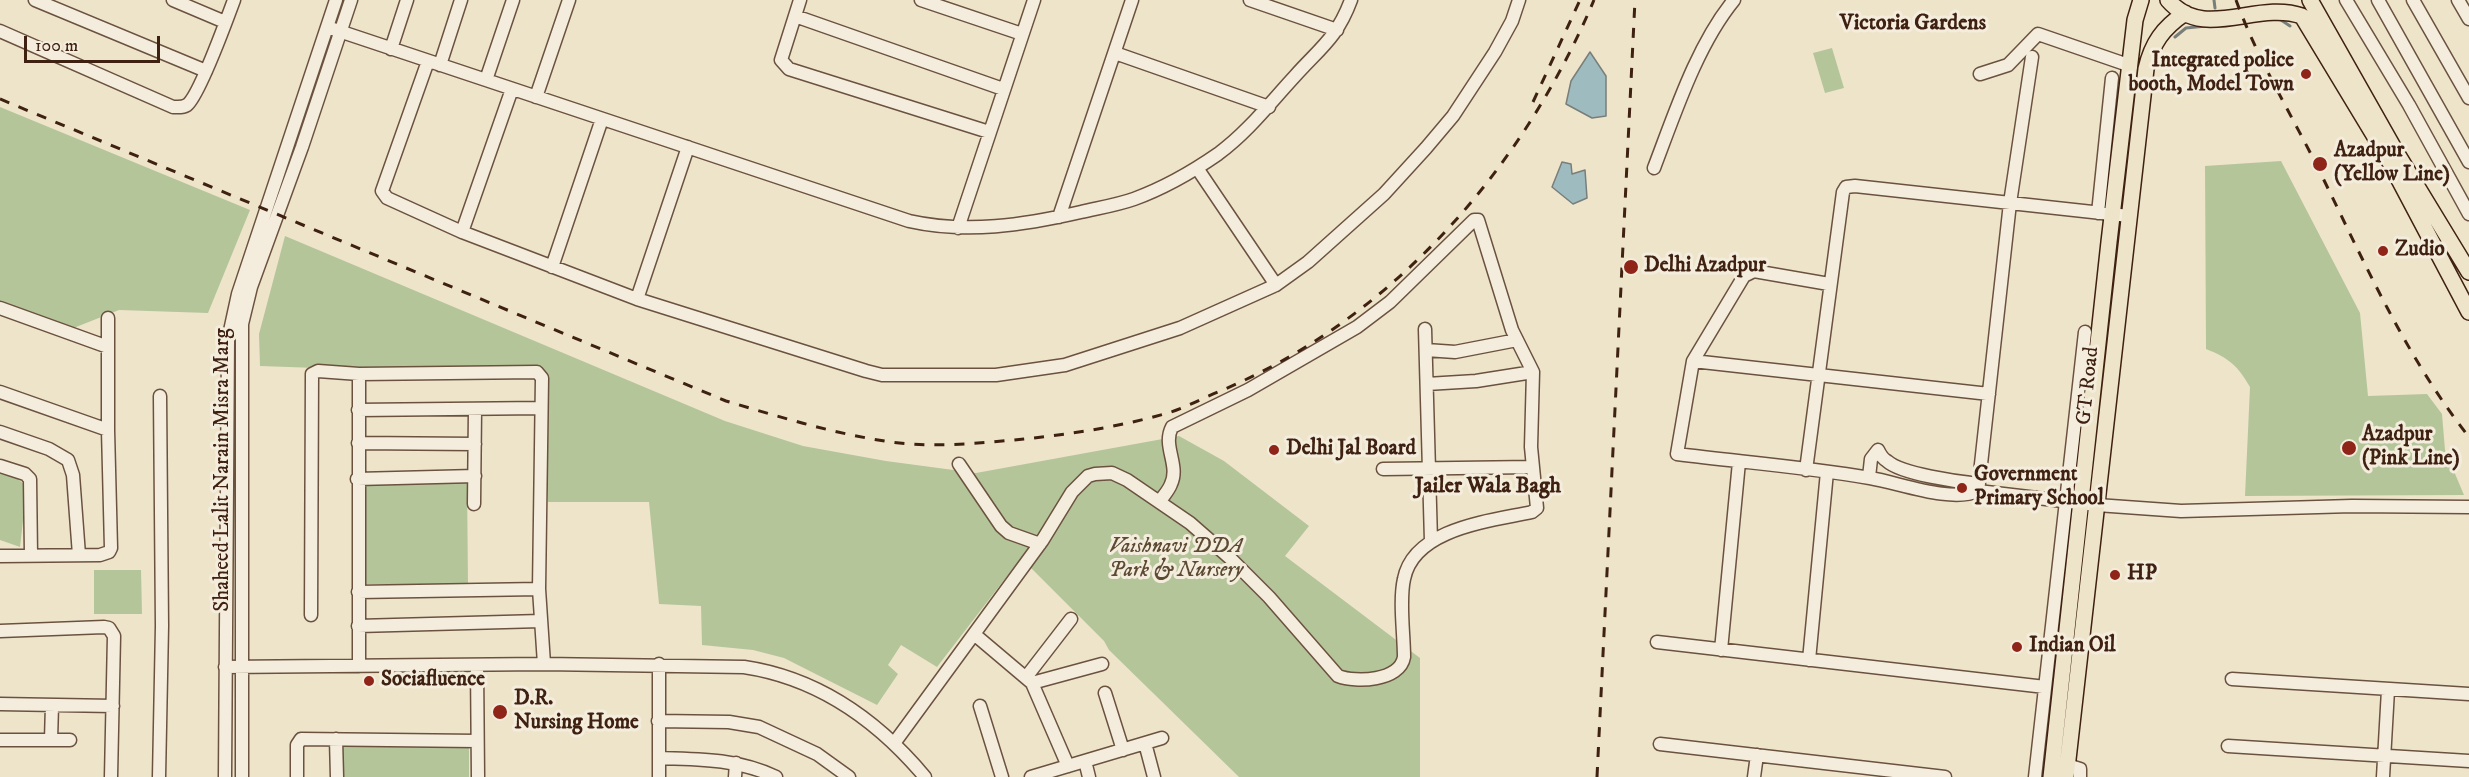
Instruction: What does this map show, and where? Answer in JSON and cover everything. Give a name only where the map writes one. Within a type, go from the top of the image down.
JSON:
[{"type":"main road","name":"GT Road","points":[[2050,777],[2073,502],[2105,214],[2131,66],[2135,20],[2141,0]]},
{"type":"main road","points":[[2168,0],[2185,14],[2226,12],[2248,2],[2263,2],[2281,4],[2302,16],[2386,155],[2469,312]]},
{"type":"main road","points":[[2310,0],[2396,152],[2469,272]]},
{"type":"main road","name":"GT Road","points":[[2066,771],[2146,69],[2150,54],[2162,32],[2185,14]]},
{"type":"street","points":[[34,0],[206,70]]},
{"type":"street","points":[[173,0],[225,22]]},
{"type":"street","points":[[0,31],[173,107],[181,108],[189,104],[206,70],[234,0]]},
{"type":"street","name":"Shaheed Lalit Narain Misra Marg","points":[[225,777],[228,340],[238,294],[336,0]]},
{"type":"street","name":"Shaheed Lalit Narain Misra Marg","points":[[242,777],[242,324],[251,287],[302,147],[351,0]]},
{"type":"street","points":[[391,49],[407,0]]},
{"type":"street","points":[[461,0],[382,191],[387,198],[462,232],[637,299],[866,372],[882,375],[981,376],[1065,365],[1180,328],[1276,285],[1308,262],[1370,207],[1426,148],[1453,116],[1495,52],[1512,21],[1519,0]]},
{"type":"street","points":[[486,80],[513,0]]},
{"type":"street","points":[[536,97],[569,0]]},
{"type":"street","points":[[800,0],[781,60],[789,69],[989,132]]},
{"type":"street","points":[[921,0],[1022,34]]},
{"type":"street","points":[[958,228],[1034,0]]},
{"type":"street","points":[[1059,217],[1132,0]]},
{"type":"street","points":[[1250,0],[1337,30]]},
{"type":"street","points":[[327,27],[909,221],[958,228],[1029,223],[1131,200],[1197,168],[1242,134],[1327,44],[1337,30],[1351,0]]},
{"type":"street","points":[[1654,168],[1678,104],[1720,17],[1734,0]]},
{"type":"street","points":[[2346,0],[2409,105],[2469,214]]},
{"type":"street","points":[[2378,0],[2469,162]]},
{"type":"street","points":[[2413,0],[2468,92]]},
{"type":"street","points":[[2458,0],[2469,19]]},
{"type":"street","points":[[795,16],[1003,89]]},
{"type":"street","points":[[1980,74],[2008,65],[2038,34],[2131,66]]},
{"type":"street","points":[[1115,53],[1269,107]]},
{"type":"street","points":[[1829,284],[1754,271],[1747,273],[1693,361],[1677,454],[1869,477],[1939,492],[1968,495],[1979,487],[2010,203],[2032,57]]},
{"type":"street","points":[[2105,214],[2112,78]]},
{"type":"street","points":[[462,232],[512,89]]},
{"type":"street","points":[[552,267],[602,119]]},
{"type":"street","points":[[637,299],[688,147]]},
{"type":"street","points":[[1197,168],[1276,285]]},
{"type":"street","points":[[1806,470],[1843,192],[1850,186],[2129,216]]},
{"type":"street","points":[[895,742],[1040,544],[1072,492],[1088,476],[1112,473],[1136,485],[1190,523],[1230,558],[1269,597],[1333,673],[1343,678],[1386,677],[1401,667],[1404,657],[1404,576],[1414,558],[1431,541],[1449,532],[1536,510],[1538,504],[1532,467],[1533,372],[1517,340],[1479,222],[1475,219],[1390,302],[1357,327],[1248,390],[1172,427],[1167,438],[1173,464],[1173,480],[1160,501]]},
{"type":"street","points":[[0,308],[108,347]]},
{"type":"street","points":[[0,556],[105,554],[113,544],[108,430],[108,318]]},
{"type":"street","points":[[1425,330],[1427,469],[1431,541]]},
{"type":"street","points":[[2035,777],[2045,687],[2073,502],[2085,332]]},
{"type":"street","points":[[1426,350],[1455,352],[1517,340]]},
{"type":"street","points":[[1693,361],[1989,394]]},
{"type":"street","points":[[310,615],[312,374],[318,371],[359,374],[537,372],[542,378],[539,589],[544,664]]},
{"type":"street","points":[[1427,384],[1476,381],[1533,372]]},
{"type":"street","points":[[358,666],[359,374]]},
{"type":"street","points":[[0,392],[108,430]]},
{"type":"street","points":[[159,777],[162,626],[160,396]]},
{"type":"street","points":[[358,410],[541,408]]},
{"type":"street","points":[[474,504],[475,410]]},
{"type":"street","points":[[0,432],[50,449],[68,460],[73,476],[79,555]]},
{"type":"street","points":[[358,442],[475,444]]},
{"type":"street","points":[[1869,477],[1871,459],[1878,450],[1887,462],[1897,467],[1979,487],[2097,506],[2181,510],[2352,506],[2469,507]]},
{"type":"street","points":[[1721,650],[1739,462]]},
{"type":"street","points":[[959,464],[1001,526],[1009,533],[1040,544]]},
{"type":"street","points":[[0,466],[25,474],[30,479],[31,555]]},
{"type":"street","points":[[1383,470],[1532,467]]},
{"type":"street","points":[[1809,660],[1827,472]]},
{"type":"street","points":[[357,479],[474,476]]},
{"type":"street","points":[[358,592],[539,589]]},
{"type":"street","points":[[1030,680],[1071,619]]},
{"type":"street","points":[[358,626],[541,621]]},
{"type":"street","points":[[0,631],[109,628],[114,636],[111,777]]},
{"type":"street","points":[[974,634],[1030,680],[1068,766]]},
{"type":"street","points":[[1657,642],[2045,687]]},
{"type":"street","points":[[225,667],[544,664],[744,667],[784,674],[822,692],[870,722],[895,742],[925,777]]},
{"type":"street","points":[[659,664],[659,777]]},
{"type":"street","points":[[1030,680],[1102,664]]},
{"type":"street","points":[[477,665],[478,777]]},
{"type":"street","points":[[2232,679],[2469,694]]},
{"type":"street","points":[[2383,777],[2388,690]]},
{"type":"street","points":[[1105,693],[1123,750]]},
{"type":"street","points":[[0,704],[113,706]]},
{"type":"street","points":[[51,740],[52,705]]},
{"type":"street","points":[[980,706],[1002,777]]},
{"type":"street","points":[[658,721],[729,722],[759,727],[817,754],[849,777]]},
{"type":"street","points":[[297,777],[298,741],[304,738],[477,741]]},
{"type":"street","points":[[1031,777],[1162,738]]},
{"type":"street","points":[[336,739],[337,777]]},
{"type":"street","points":[[0,740],[70,740]]},
{"type":"street","points":[[1145,743],[1154,777]]},
{"type":"street","points":[[1660,744],[1939,777]]},
{"type":"street","points":[[2228,746],[2469,761]]},
{"type":"street","points":[[1754,777],[1757,755]]},
{"type":"street","points":[[659,758],[736,763],[776,777]]},
{"type":"street","points":[[1084,761],[1089,777]]},
{"type":"street","points":[[735,777],[736,763]]},
{"type":"street","points":[[2066,771],[2080,769],[2080,777]]},
{"type":"green space","points":[[1832,48],[1844,88],[1825,93],[1813,53]]},
{"type":"green space","points":[[0,107],[250,210],[208,313],[119,310],[71,329],[0,303]]},
{"type":"green space","points":[[2281,161],[2360,313],[2368,396],[2427,394],[2442,414],[2445,450],[2464,495],[2245,496],[2250,387],[2232,364],[2206,349],[2205,166]]},
{"type":"green space","name":"Vaishnavi DDA Park & Nursery","points":[[285,236],[725,421],[803,446],[886,461],[976,473],[1179,436],[1224,461],[1309,526],[1285,556],[1420,658],[1420,777],[1239,777],[1109,650],[1104,641],[1021,558],[937,667],[901,645],[888,665],[898,674],[877,705],[784,658],[753,650],[702,645],[701,606],[659,604],[649,502],[548,502],[542,376],[260,366],[259,334]]},
{"type":"green space","points":[[0,472],[16,478],[27,486],[20,547],[0,540]]},
{"type":"green space","points":[[363,483],[467,483],[468,584],[363,584]]},
{"type":"green space","points":[[94,570],[141,570],[142,614],[94,614]]},
{"type":"green space","points":[[342,743],[469,743],[469,777],[343,777]]},
{"type":"water","points":[[1590,52],[1606,76],[1606,116],[1592,118],[1566,104],[1571,81]]},
{"type":"water","points":[[1562,162],[1571,164],[1572,174],[1585,170],[1587,198],[1573,204],[1552,187]]},
{"type":"waterway","points":[[2214,0],[2215,8]]},
{"type":"waterway","points":[[2278,18],[2290,26]]},
{"type":"waterway","points":[[2175,37],[2186,28],[2206,26]]},
{"type":"railway","points":[[1533,102],[1580,0]]},
{"type":"railway","points":[[0,99],[726,401],[870,439],[924,445],[975,443],[1080,432],[1171,412],[1225,389],[1287,358],[1344,321],[1398,278],[1447,230],[1491,178],[1530,121],[1565,62],[1594,0]]},
{"type":"railway","points":[[1597,777],[1635,0]]},
{"type":"railway","points":[[2236,0],[2264,64],[2386,306],[2425,374],[2469,437]]},
{"type":"place","name":"Integrated police booth, Model Town","points":[[2306,74]]},
{"type":"place","name":"Azadpur (Yellow Line)","points":[[2320,164]]},
{"type":"place","name":"Zudio","points":[[2383,251]]},
{"type":"place","name":"Delhi Azadpur","points":[[1631,267]]},
{"type":"place","name":"Azadpur (Pink Line)","points":[[2349,448]]},
{"type":"place","name":"Delhi Jal Board","points":[[1274,450]]},
{"type":"place","name":"Government Primary School","points":[[1962,488]]},
{"type":"place","name":"HP","points":[[2115,575]]},
{"type":"place","name":"Indian Oil","points":[[2017,647]]},
{"type":"place","name":"Sociafluence","points":[[369,681]]},
{"type":"place","name":"D.R. Nursing Home","points":[[500,712]]},
{"type":"district","name":"Victoria Gardens","points":[[1913,24]]},
{"type":"district","name":"Jailer Wala Bagh","points":[[1488,487]]}]
